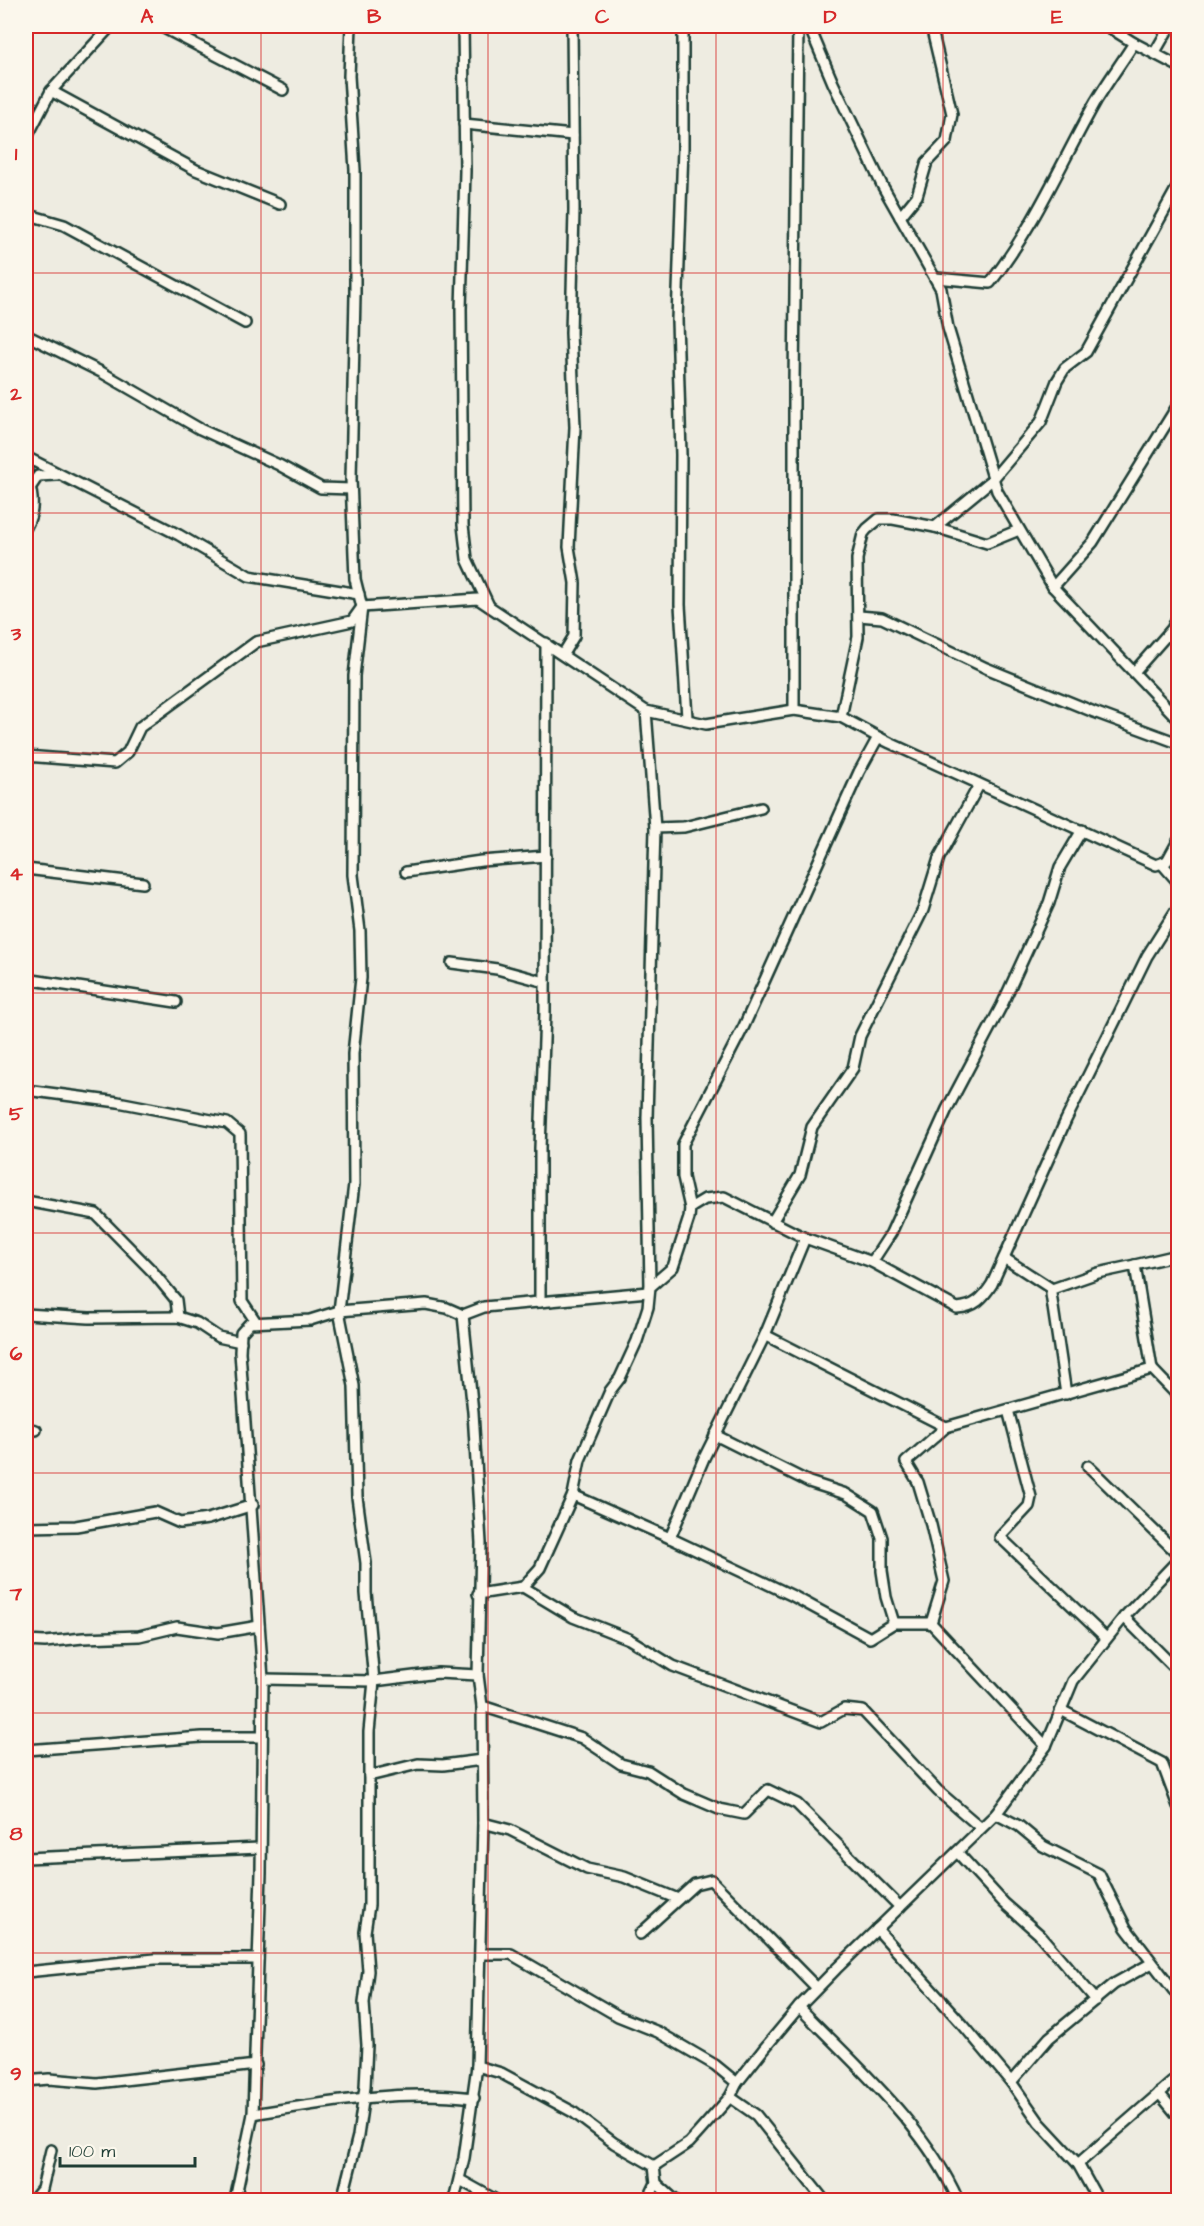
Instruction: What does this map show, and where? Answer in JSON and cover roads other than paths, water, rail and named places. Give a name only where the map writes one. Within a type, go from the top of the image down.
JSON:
[{"type":"street","points":[[26,139],[51,92],[111,26]]},
{"type":"street","points":[[160,26],[283,90]]},
{"type":"street","points":[[342,2200],[364,2096],[368,2045],[364,2003],[368,1971],[365,1932],[369,1905],[369,1732],[374,1681],[366,1563],[357,1497],[354,1386],[339,1311],[354,1184],[353,1054],[361,978],[360,931],[353,875],[354,696],[362,607],[356,579],[351,489],[355,193],[349,76],[351,26]]},
{"type":"street","points":[[463,26],[461,309],[463,525],[467,559],[490,608]]},
{"type":"street","points":[[563,654],[574,636],[575,583],[569,547],[575,427],[571,333],[572,26]]},
{"type":"street","points":[[683,26],[683,148],[677,320],[680,605],[687,718]]},
{"type":"street","points":[[794,710],[794,382],[798,26]]},
{"type":"street","points":[[809,26],[833,83],[900,217],[941,289],[948,328],[969,402],[980,427],[992,480],[1053,586],[1179,719]]},
{"type":"street","points":[[900,217],[917,196],[927,162],[947,141],[952,114],[931,26]]},
{"type":"street","points":[[1107,26],[1179,66]]},
{"type":"street","points":[[1155,52],[1170,26]]},
{"type":"street","points":[[936,278],[990,283],[1010,257],[1043,205],[1097,100],[1134,43]]},
{"type":"street","points":[[51,92],[195,170],[280,204]]},
{"type":"street","points":[[464,124],[573,135]]},
{"type":"street","points":[[935,527],[992,480],[1041,422],[1057,381],[1065,368],[1086,352],[1179,186]]},
{"type":"street","points":[[26,214],[64,225],[245,323]]},
{"type":"street","points":[[26,335],[101,372],[200,429],[279,465],[321,488],[351,489]]},
{"type":"street","points":[[1053,586],[1093,542],[1179,405]]},
{"type":"street","points":[[26,457],[179,535],[249,576],[359,594]]},
{"type":"street","points":[[26,467],[33,502]]},
{"type":"street","points":[[26,527],[33,502],[30,485],[38,476],[59,475]]},
{"type":"street","points":[[841,717],[858,637],[857,559],[863,534],[879,519],[893,519],[935,527],[987,543],[1019,530]]},
{"type":"street","points":[[362,607],[478,599],[646,711],[687,718],[706,724],[794,710],[841,717],[979,785],[1156,865],[1163,864],[1179,841]]},
{"type":"street","points":[[26,756],[115,763],[128,752],[140,727],[256,642],[352,621],[362,607]]},
{"type":"street","points":[[859,616],[882,618],[986,668],[1094,712],[1179,743]]},
{"type":"street","points":[[1134,672],[1172,629],[1179,617]]},
{"type":"street","points":[[540,1302],[540,1148],[545,982],[546,643]]},
{"type":"street","points":[[478,1594],[523,1587],[540,1568],[573,1495],[580,1461],[610,1391],[620,1378],[637,1341],[648,1306],[646,1118],[655,828],[646,711]]},
{"type":"street","points":[[235,2200],[253,2114],[256,2065],[263,1679],[253,1504],[243,1397],[241,1342],[245,1327],[256,1322],[310,1320],[339,1311],[426,1304],[447,1308],[464,1315],[484,1307],[649,1290],[674,1267],[690,1208],[683,1177],[683,1144],[744,1026],[871,747],[880,738]]},
{"type":"street","points":[[772,1222],[800,1175],[812,1127],[853,1068],[860,1036],[923,910],[939,858],[979,785]]},
{"type":"street","points":[[655,828],[684,827],[761,808]]},
{"type":"street","points":[[872,1262],[891,1233],[947,1109],[1002,1005],[1044,914],[1060,867],[1082,830]]},
{"type":"street","points":[[406,872],[481,861],[546,856]]},
{"type":"street","points":[[1163,864],[1177,880],[1179,888]]},
{"type":"street","points":[[26,869],[143,883]]},
{"type":"street","points":[[690,1208],[705,1199],[724,1197],[805,1238],[872,1262],[957,1308],[966,1307],[984,1296],[1004,1258],[1066,1120],[1147,956],[1179,907]]},
{"type":"street","points":[[452,963],[497,969],[545,982]]},
{"type":"street","points":[[26,979],[176,1002]]},
{"type":"street","points":[[26,1090],[118,1102],[227,1123],[240,1134],[242,1300],[256,1322]]},
{"type":"street","points":[[26,1202],[96,1214],[132,1249],[176,1300],[178,1317]]},
{"type":"street","points":[[670,1538],[715,1435],[765,1335],[805,1238]]},
{"type":"street","points":[[1052,1289],[1098,1273],[1179,1255]]},
{"type":"street","points":[[1004,1258],[1052,1289]]},
{"type":"street","points":[[1135,1265],[1152,1369],[1179,1396]]},
{"type":"street","points":[[1052,1289],[1066,1394]]},
{"type":"street","points":[[26,1314],[89,1318],[178,1317],[197,1323],[218,1337],[241,1342]]},
{"type":"street","points":[[454,2200],[460,2180],[477,2066],[483,1823],[482,1706],[478,1675],[480,1531],[473,1412],[464,1315]]},
{"type":"street","points":[[765,1335],[946,1427]]},
{"type":"street","points":[[931,1623],[944,1581],[918,1482],[906,1462],[946,1427],[1152,1369]]},
{"type":"street","points":[[1008,1410],[1031,1497],[1029,1506],[1000,1537],[1106,1638]]},
{"type":"street","points":[[26,1428],[36,1430]]},
{"type":"street","points":[[715,1435],[809,1482],[846,1494],[873,1511],[882,1538],[886,1597],[894,1623]]},
{"type":"street","points":[[1088,1466],[1179,1554]]},
{"type":"street","points":[[573,1495],[793,1596],[870,1638],[894,1623],[931,1623],[1046,1746]]},
{"type":"street","points":[[26,1527],[76,1526],[155,1512],[180,1523],[208,1519],[253,1504]]},
{"type":"street","points":[[654,2166],[689,2143],[730,2097],[737,2083],[799,2007],[996,1814],[1046,1746],[1073,1681],[1124,1617],[1179,1560]]},
{"type":"street","points":[[523,1587],[573,1617],[629,1639],[673,1666],[821,1722],[844,1709],[863,1710],[938,1791],[981,1828]]},
{"type":"street","points":[[1124,1617],[1179,1671]]},
{"type":"street","points":[[26,1641],[45,1642],[139,1636],[177,1627],[218,1633],[260,1626]]},
{"type":"street","points":[[263,1679],[374,1681],[438,1673],[478,1675]]},
{"type":"street","points":[[482,1706],[582,1737],[621,1764],[648,1771],[684,1794],[719,1809],[744,1814],[768,1790],[787,1799],[797,1804],[900,1907]]},
{"type":"street","points":[[1061,1710],[1162,1763],[1179,1806]]},
{"type":"street","points":[[26,1750],[202,1737],[262,1737]]},
{"type":"street","points":[[369,1776],[418,1764],[443,1765],[482,1760]]},
{"type":"street","points":[[996,1814],[1019,1826],[1043,1846],[1099,1874],[1126,1928],[1179,1996]]},
{"type":"street","points":[[483,1823],[510,1830],[587,1869],[624,1877],[678,1899]]},
{"type":"street","points":[[26,1858],[260,1848]]},
{"type":"street","points":[[957,1852],[1004,1903],[1039,1934],[1096,2000]]},
{"type":"street","points":[[640,1934],[695,1884],[711,1880],[817,1988]]},
{"type":"street","points":[[877,1929],[1011,2082],[1039,2122],[1078,2164],[1098,2200]]},
{"type":"street","points":[[480,1954],[511,1954],[618,2016],[658,2032],[715,2065],[737,2083]]},
{"type":"street","points":[[26,1972],[155,1959],[258,1959]]},
{"type":"street","points":[[1011,2082],[1049,2038],[1114,1984],[1152,1963]]},
{"type":"street","points":[[799,2007],[898,2111],[945,2172],[958,2200]]},
{"type":"street","points":[[26,2081],[49,2079],[97,2083],[256,2065]]},
{"type":"street","points":[[477,2066],[501,2073],[573,2112],[614,2143],[654,2166]]},
{"type":"street","points":[[1078,2164],[1179,2077]]},
{"type":"street","points":[[1159,2093],[1179,2116]]},
{"type":"street","points":[[253,2114],[364,2096],[445,2095],[474,2098]]},
{"type":"street","points":[[730,2097],[756,2115],[824,2200]]},
{"type":"street","points":[[33,2200],[42,2189],[51,2150]]},
{"type":"street","points":[[648,2200],[656,2183],[654,2166]]},
{"type":"street","points":[[460,2180],[496,2200]]},
{"type":"street","points":[[656,2183],[675,2200]]}]
